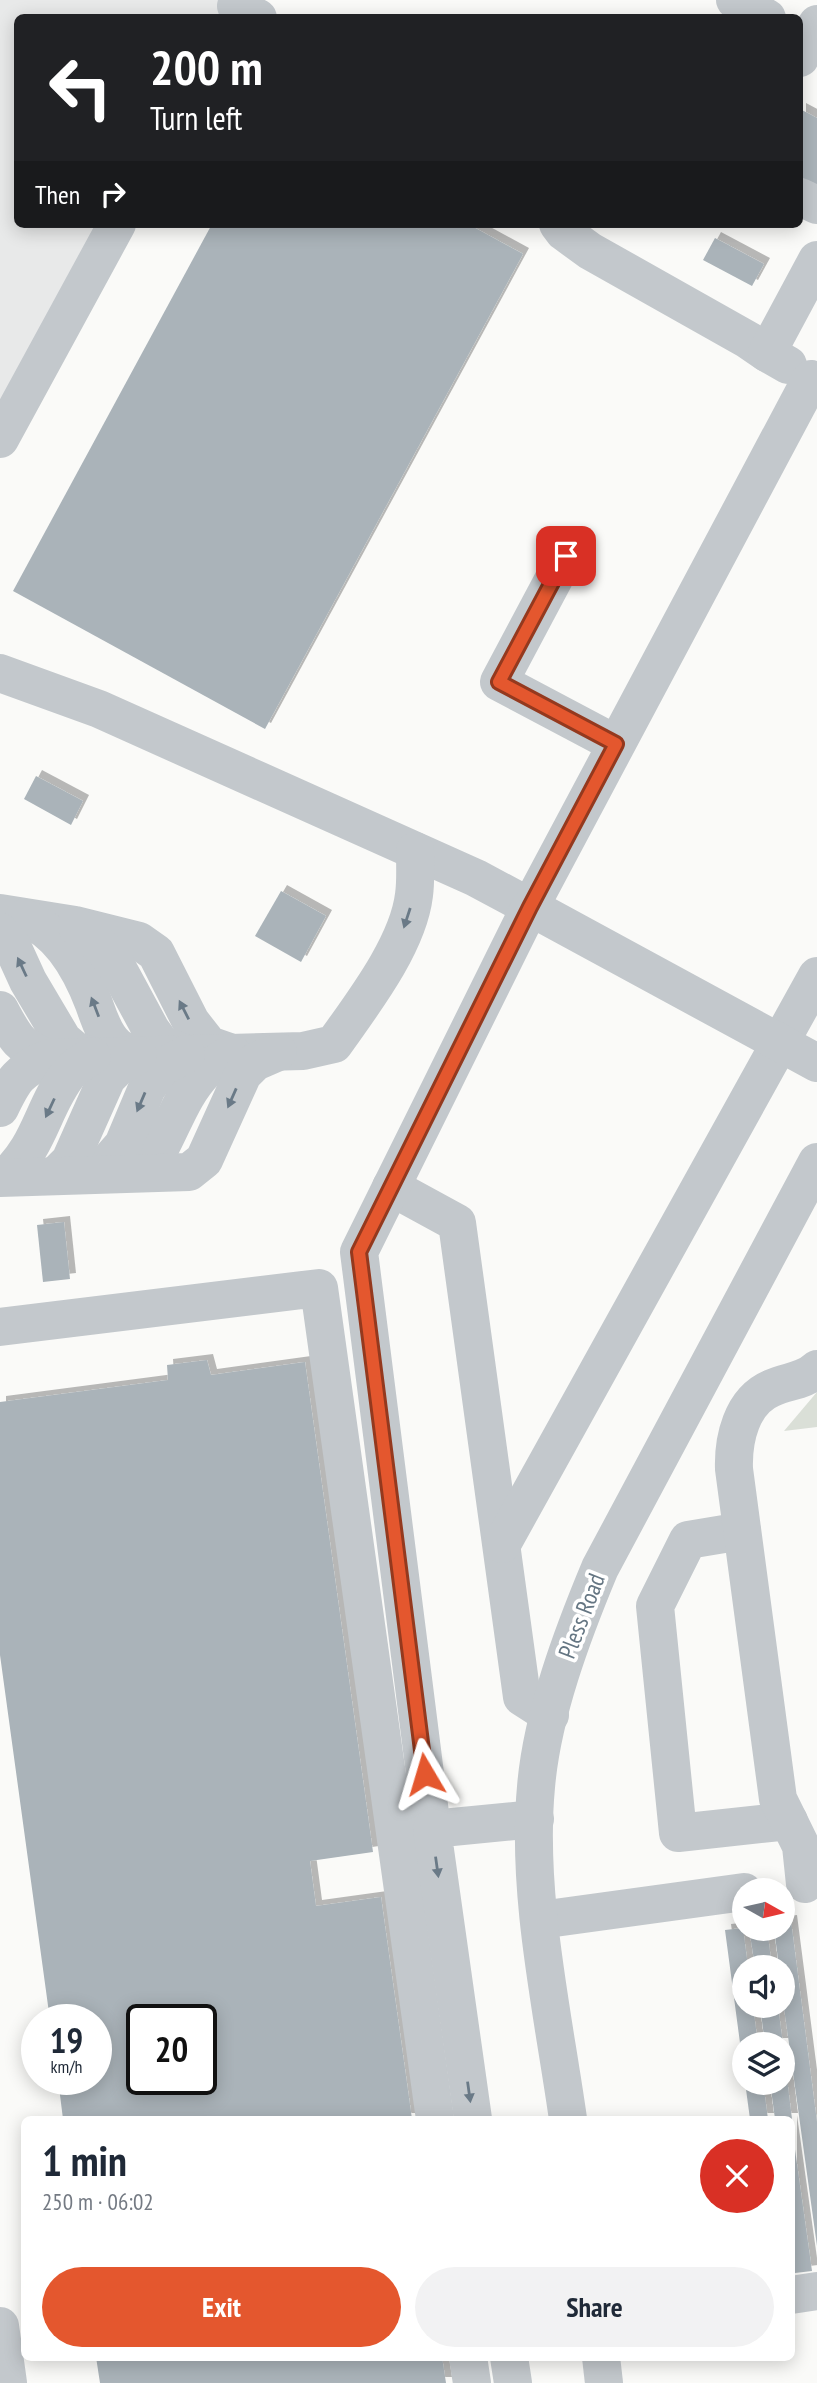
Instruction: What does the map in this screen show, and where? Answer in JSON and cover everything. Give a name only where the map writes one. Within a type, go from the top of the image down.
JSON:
[{"type":"street","points":[[735,0],[760,14]]},
{"type":"street","points":[[803,52],[817,24]]},
{"type":"street","points":[[0,439],[115,228]]},
{"type":"street","points":[[473,2116],[432,1829],[359,1252],[530,907],[814,380],[590,251],[561,228]]},
{"type":"street","points":[[767,353],[817,260]]},
{"type":"street","points":[[566,556],[499,682],[616,744]]},
{"type":"street","points":[[0,673],[99,709],[476,878],[817,1063]]},
{"type":"street","points":[[0,1108],[12,1083],[27,1067],[48,1058],[303,1051],[334,1044],[365,1001],[400,941],[414,896],[415,851]]},
{"type":"street","points":[[5,920],[75,925],[139,941],[156,953],[191,1022],[209,1045],[232,1053]]},
{"type":"street","points":[[5,920],[35,922],[52,934],[81,972],[102,1026],[117,1047],[138,1055]]},
{"type":"street","points":[[5,920],[12,946],[63,1040],[76,1051],[92,1056]]},
{"type":"street","points":[[75,925],[103,948],[117,967],[150,1030],[162,1045],[186,1054]]},
{"type":"street","points":[[502,1544],[817,976]]},
{"type":"street","points":[[0,1010],[17,1040],[29,1051],[48,1058]]},
{"type":"street","points":[[3,1178],[189,1171],[204,1160],[243,1074],[255,1062],[278,1052]]},
{"type":"street","points":[[144,1173],[157,1158],[192,1086],[207,1069],[232,1053]]},
{"type":"street","points":[[73,1176],[109,1161],[123,1144],[147,1088],[161,1068],[186,1054]]},
{"type":"street","points":[[73,1176],[71,1161],[107,1078],[118,1067],[138,1055]]},
{"type":"street","points":[[3,1178],[18,1166],[36,1140],[71,1070],[92,1056]]},
{"type":"street","name":"Pless Road","points":[[568,2116],[540,1920],[535,1854],[536,1786],[557,1683],[579,1616],[600,1568],[817,1162]]},
{"type":"street","points":[[391,1187],[457,1223],[522,1697],[550,1715]]},
{"type":"street","points":[[0,1327],[319,1288],[435,2116]]},
{"type":"street","points":[[811,1883],[801,1846],[778,1799],[733,1446],[740,1424],[752,1404],[769,1389],[811,1375],[817,1368]]},
{"type":"street","points":[[742,1531],[688,1539],[655,1606],[678,1833],[789,1821]]},
{"type":"street","points":[[432,1829],[535,1819]]},
{"type":"street","points":[[540,1920],[732,1894]]},
{"type":"street","points":[[795,2294],[817,2291]]},
{"type":"street","points":[[0,2326],[8,2383]]},
{"type":"street","points":[[469,2361],[472,2383]]},
{"type":"street","points":[[510,2361],[513,2383]]},
{"type":"street","points":[[601,2361],[604,2383]]},
{"type":"shaded area","points":[[0,0],[239,0],[232,14],[14,14],[14,228],[115,228],[0,439]]},
{"type":"shaded area","points":[[817,1392],[817,1427],[784,1431]]},
{"type":"building","points":[[803,111],[817,118],[817,186],[803,179]]},
{"type":"building","points":[[210,228],[475,228],[523,254],[265,729],[13,591]]},
{"type":"building","points":[[715,238],[764,264],[752,286],[703,260]]},
{"type":"building","points":[[36,776],[83,801],[71,825],[24,799]]},
{"type":"building","points":[[281,891],[326,916],[301,962],[255,936]]},
{"type":"building","points":[[64,1222],[70,1279],[43,1282],[37,1225]]},
{"type":"building","points":[[207,1360],[211,1375],[305,1362],[373,1852],[310,1861],[316,1906],[381,1897],[412,2116],[63,2116],[60,2095],[112,2095],[112,2004],[48,2004],[0,1655],[0,1402],[168,1380],[167,1365]]},
{"type":"building","points":[[732,1929],[732,1941],[745,1941],[746,1955],[732,1955],[732,1983],[725,1930]]},
{"type":"building","points":[[751,1941],[769,1941],[770,1955],[753,1955]]},
{"type":"building","points":[[776,1941],[794,1941],[817,2122],[817,2246],[795,2087],[795,2032],[787,2032],[785,2018],[795,2018],[795,1955],[777,1955]]},
{"type":"building","points":[[737,2018],[755,2018],[756,2032],[739,2032]]},
{"type":"building","points":[[762,2018],[780,2018],[781,2032],[763,2032]]},
{"type":"building","points":[[747,2095],[765,2095],[768,2116],[750,2116]]},
{"type":"building","points":[[772,2095],[789,2095],[792,2116],[775,2116]]},
{"type":"building","points":[[795,2150],[812,2271],[795,2273]]},
{"type":"building","points":[[97,2361],[443,2361],[446,2383],[100,2383]]},
{"type":"route","points":[[425,1774],[359,1252],[530,907],[616,744],[499,682],[566,556]]}]
